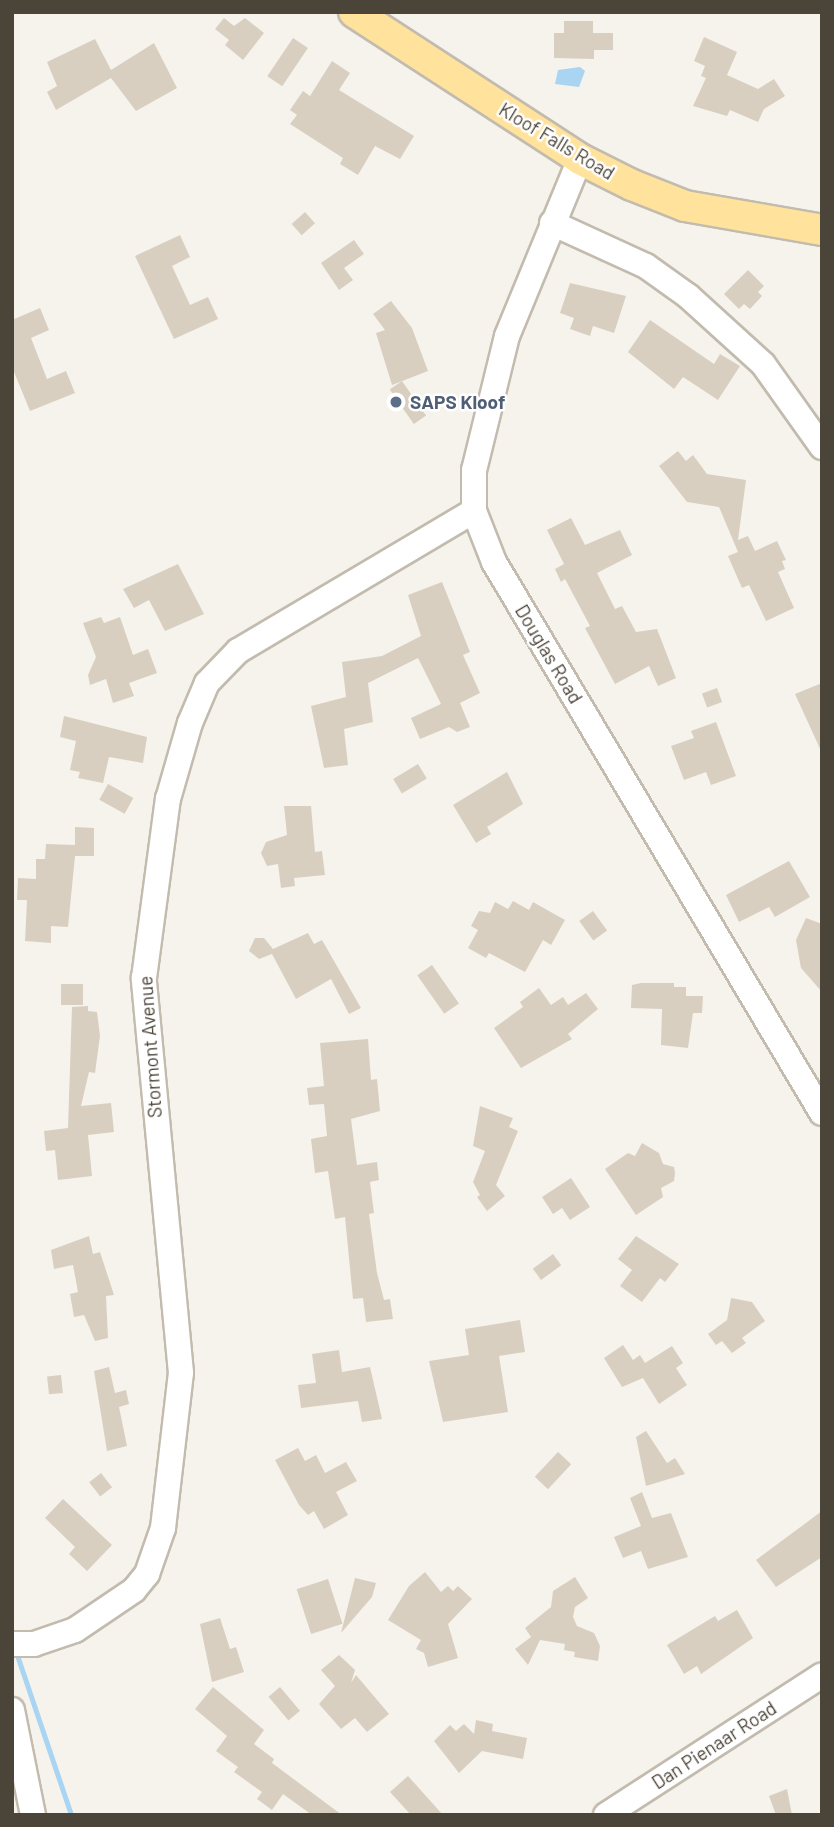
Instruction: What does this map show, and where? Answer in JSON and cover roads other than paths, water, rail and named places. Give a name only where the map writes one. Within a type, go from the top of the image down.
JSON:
[{"type":"main road","name":"Kloof Falls Road","points":[[355,12],[580,159],[685,206],[822,230]]},
{"type":"street","name":"Douglas Road","points":[[580,159],[507,336],[474,470],[474,512],[481,537],[511,591],[822,1113]]},
{"type":"street","points":[[552,223],[646,266],[688,296],[763,364],[822,447]]},
{"type":"street","name":"Stormont Avenue","points":[[12,1644],[34,1644],[75,1630],[134,1591],[147,1574],[163,1528],[181,1373],[144,978],[169,799],[190,723],[207,683],[238,650],[474,512]]},
{"type":"street","name":"Dan Pienaar Road","points":[[606,1815],[822,1675]]},
{"type":"street","points":[[12,1710],[33,1815]]},
{"type":"water","points":[[580,67],[585,71],[579,87],[555,84],[558,70]]},
{"type":"waterway","points":[[18,1658],[71,1815]]},
{"type":"place","name":"SAPS Kloof","points":[[396,402]]}]
